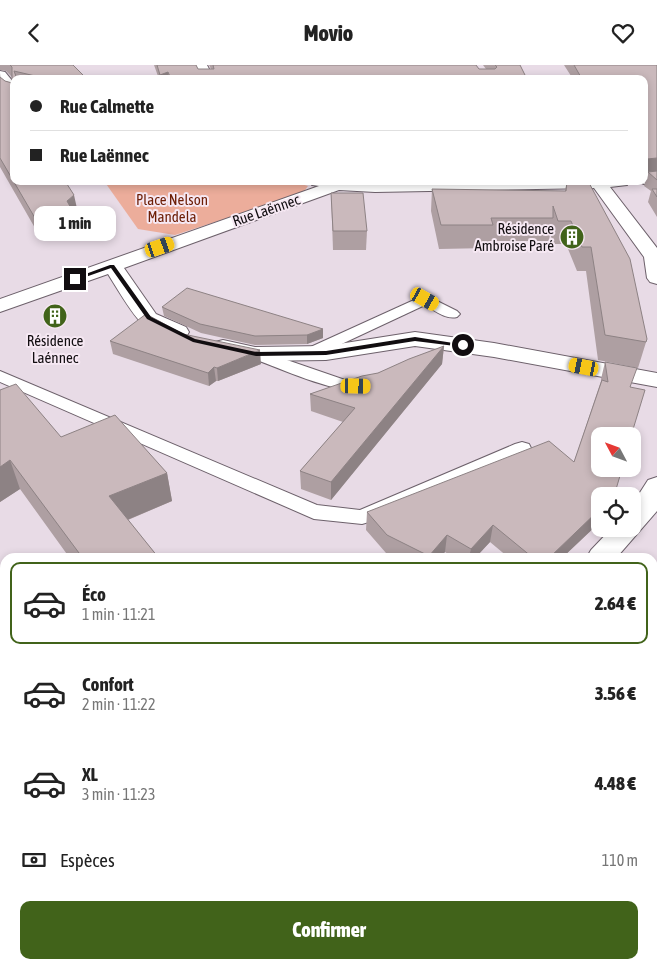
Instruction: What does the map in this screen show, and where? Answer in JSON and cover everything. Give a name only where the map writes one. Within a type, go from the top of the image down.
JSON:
[{"type":"street","points":[[0,75],[10,87]]},
{"type":"street","name":"Rue Laënnec","points":[[0,306],[112,266],[322,185]]},
{"type":"street","points":[[483,185],[570,185]]},
{"type":"street","points":[[600,185],[654,257],[657,278]]},
{"type":"street","points":[[112,266],[149,318],[198,341],[256,354],[326,353],[415,339],[494,350],[657,380]]},
{"type":"street","points":[[641,513],[657,486]]},
{"type":"street","points":[[605,553],[620,537]]},
{"type":"lane","points":[[310,353],[425,299],[452,314]]},
{"type":"lane","points":[[424,357],[447,343]]},
{"type":"lane","points":[[256,354],[346,386],[366,386],[384,379]]},
{"type":"lane","points":[[0,377],[314,512],[362,517],[522,448]]},
{"type":"green space","name":"Place Nelson Mandela","points":[[107,185],[308,186],[302,194],[175,235],[138,229]]},
{"type":"building","points":[[10,65],[73,65],[83,75],[31,75],[14,71],[16,75],[12,75],[12,67]]},
{"type":"building","points":[[157,65],[196,65],[198,69],[214,69],[213,65],[476,65],[479,69],[495,69],[497,67],[495,65],[520,65],[525,75],[169,75],[168,72],[160,75]]},
{"type":"building","points":[[574,65],[657,65],[657,158],[648,159],[648,75],[580,75]]},
{"type":"building","points":[[0,77],[10,82],[10,175],[0,158]]},
{"type":"building","points":[[657,171],[657,180],[648,172]]},
{"type":"building","points":[[16,185],[68,185],[74,195],[67,201],[72,210],[35,218]]},
{"type":"building","points":[[567,185],[590,185],[630,259],[647,339],[646,342],[605,335],[591,247],[582,247],[571,221],[558,221],[553,206],[553,218],[491,218],[493,225],[441,225],[432,189],[566,191]]},
{"type":"building","points":[[652,189],[657,189],[657,197]]},
{"type":"building","points":[[331,193],[363,193],[367,231],[333,231]]},
{"type":"building","points":[[187,288],[323,329],[307,335],[255,336],[200,324],[162,307]]},
{"type":"building","points":[[146,314],[183,334],[260,350],[217,368],[214,367],[208,373],[110,341]]},
{"type":"building","points":[[444,346],[331,482],[300,471],[355,408],[310,394],[362,376],[378,373]]},
{"type":"building","points":[[605,362],[637,368],[630,387],[645,390],[634,427],[591,427],[591,477],[620,477],[617,487],[591,487],[591,518],[554,553],[527,553],[493,525],[471,549],[447,535],[432,553],[423,553],[387,535],[367,512],[549,441],[574,462],[602,380],[608,382]]},
{"type":"building","points":[[16,384],[61,437],[115,415],[167,473],[109,496],[155,553],[79,553],[10,460],[0,467],[0,390]]},
{"type":"place","name":"Résidence Ambroise Paré","points":[[572,237]]},
{"type":"place","name":"Résidence Laénnec","points":[[55,316]]},
{"type":"route","points":[[75,279],[112,266],[149,318],[193,340],[256,354],[326,353],[415,339],[463,345]]}]
